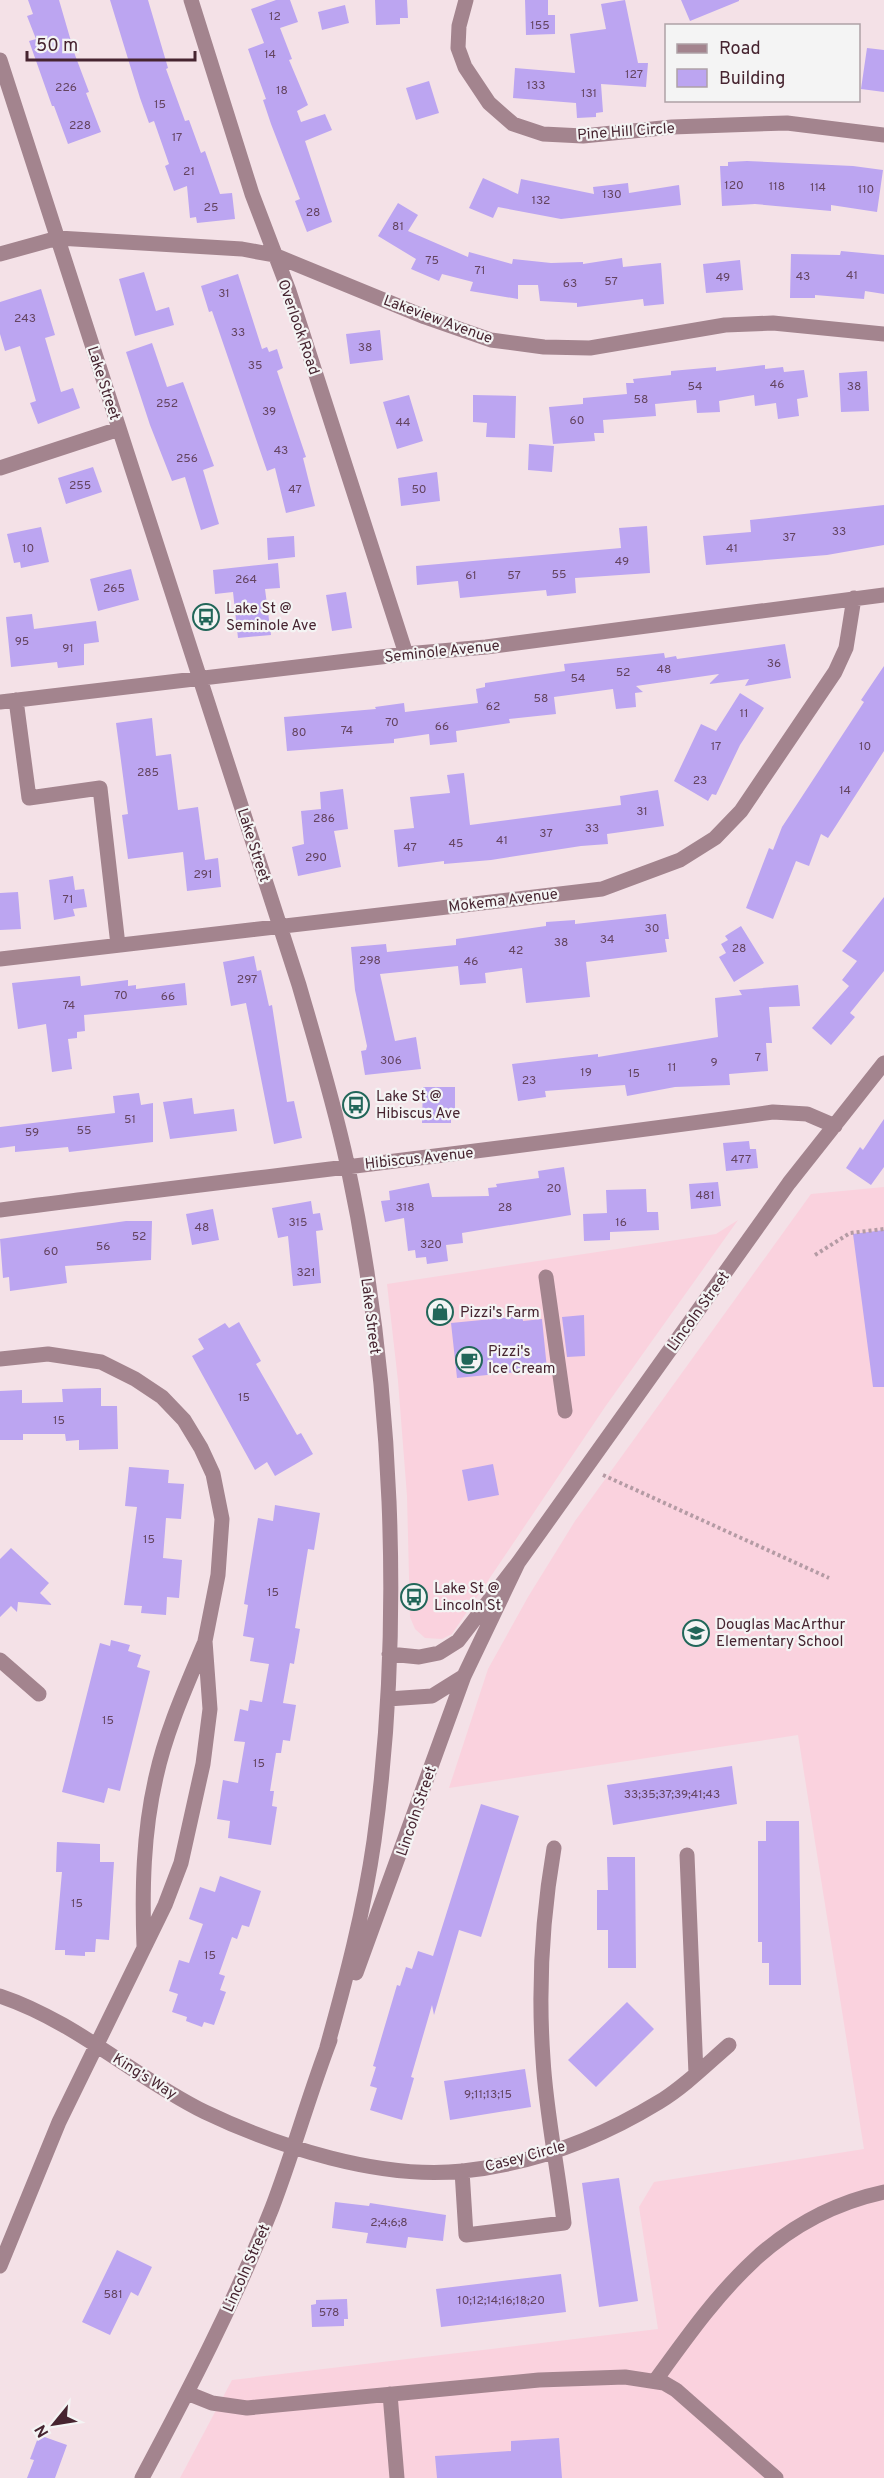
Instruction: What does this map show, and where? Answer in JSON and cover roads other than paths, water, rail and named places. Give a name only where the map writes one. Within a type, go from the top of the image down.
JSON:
[{"type":"street","name":"Overlook Road","points":[[191,0],[252,194],[292,303],[406,654]]},
{"type":"street","name":"Pine Hill Circle","points":[[466,0],[459,26],[458,48],[465,68],[489,103],[513,124],[543,134],[583,136],[672,127],[787,123],[884,135]]},
{"type":"street","name":"Lake Street","points":[[0,60],[281,926],[317,1047],[347,1165],[369,1298],[382,1412],[390,1568],[389,1654]]},
{"type":"street","name":"Lakeview Avenue","points":[[0,254],[58,238],[242,249],[274,255],[425,317],[491,340],[512,343],[590,348],[725,325],[773,323],[884,334]]},
{"type":"street","points":[[0,468],[119,429]]},
{"type":"street","name":"Seminole Avenue","points":[[8,701],[199,677],[486,647],[884,595]]},
{"type":"street","name":"Mokema Avenue","points":[[0,959],[602,889],[680,860],[715,838],[741,811],[834,672],[846,648],[854,598]]},
{"type":"street","points":[[8,701],[29,798],[100,788],[118,945]]},
{"type":"street","name":"Lincoln Street","points":[[327,2047],[356,1942],[374,1842],[388,1699],[389,1654],[419,1658],[439,1653],[458,1641],[518,1563],[789,1183],[884,1063]]},
{"type":"street","name":"Hibiscus Avenue","points":[[0,1209],[347,1165],[498,1150],[773,1112],[807,1114],[835,1126]]},
{"type":"street","points":[[546,1277],[565,1411]]},
{"type":"street","points":[[0,1359],[48,1354],[101,1362],[135,1379],[162,1397],[184,1420],[213,1474],[222,1519],[218,1575],[206,1641],[173,1718],[155,1778],[142,1894],[144,1949]]},
{"type":"street","name":"Lincoln Street","points":[[141,2478],[187,2393],[243,2275],[293,2148],[327,2047],[388,1889],[465,1676],[518,1563]]},
{"type":"street","points":[[0,2266],[59,2122],[165,1905],[181,1863],[203,1764],[210,1709],[206,1641]]},
{"type":"street","points":[[0,1660],[39,1694]]},
{"type":"street","points":[[388,1699],[432,1696],[465,1676]]},
{"type":"street","points":[[462,2171],[466,2235],[564,2223],[543,2060],[541,2010],[544,1905],[554,1848]]},
{"type":"street","points":[[687,1855],[696,2073]]},
{"type":"street","name":"King's Way","points":[[0,1996],[19,2002],[98,2046],[167,2091],[206,2112],[293,2148]]},
{"type":"street","name":"Casey Circle","points":[[293,2148],[378,2166],[462,2171],[504,2165],[590,2137],[652,2106],[729,2045]]},
{"type":"street","points":[[655,2381],[713,2301],[757,2254],[804,2223],[861,2197],[884,2192]]},
{"type":"street","points":[[187,2393],[212,2403],[247,2408],[586,2376],[655,2381],[676,2390],[776,2478]]},
{"type":"street","points":[[390,2394],[397,2478]]},
{"type":"place","name":"Lake St @ Seminole Ave","points":[[206,617]]},
{"type":"place","name":"Lake St @ Hibiscus Ave","points":[[356,1105]]},
{"type":"place","name":"Pizzi's Farm","points":[[440,1312]]},
{"type":"place","name":"Pizzi's Ice Cream","points":[[469,1360]]},
{"type":"place","name":"Lake St @ Lincoln St","points":[[414,1597]]},
{"type":"place","name":"Douglas MacArthur Elementary School","points":[[696,1633]]}]
